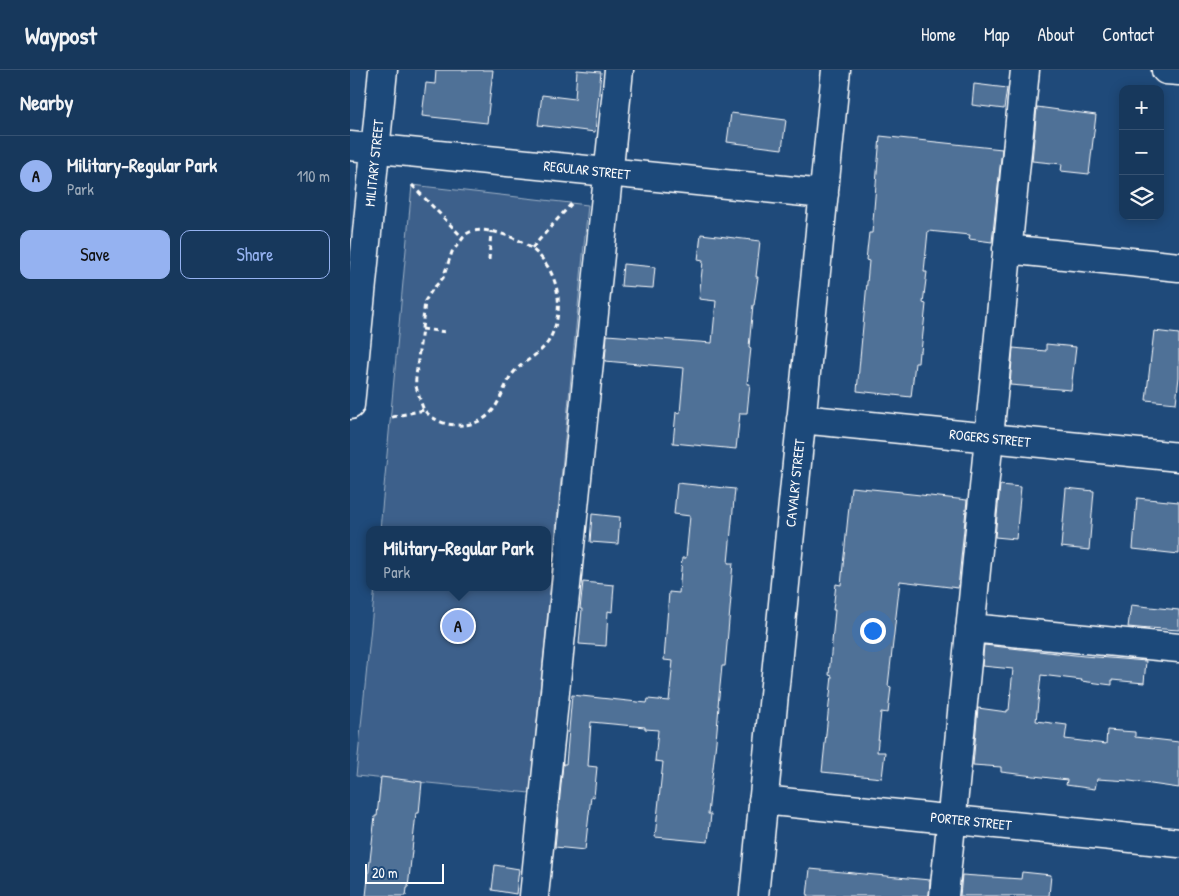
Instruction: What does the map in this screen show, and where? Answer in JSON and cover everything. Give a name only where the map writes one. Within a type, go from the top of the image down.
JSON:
[{"type":"street","name":"MILITARY STREET","points":[[350,405],[363,147],[383,70]]},
{"type":"street","points":[[534,896],[619,70]]},
{"type":"street","name":"CAVALRY STREET","points":[[754,896],[836,70]]},
{"type":"street","points":[[944,896],[950,819],[1025,70]]},
{"type":"street","points":[[1166,70],[1179,71]]},
{"type":"street","name":"REGULAR STREET","points":[[363,147],[824,194]]},
{"type":"street","points":[[1007,249],[1179,266]]},
{"type":"street","name":"ROGERS STREET","points":[[801,419],[1179,457]]},
{"type":"street","points":[[970,628],[1179,648]]},
{"type":"street","name":"PORTER STREET","points":[[763,800],[1179,843]]},
{"type":"path","points":[[412,185],[462,238]]},
{"type":"path","points":[[532,248],[572,203]]},
{"type":"path","points":[[489,260],[491,231]]},
{"type":"path","points":[[491,231],[519,240],[532,248],[544,260],[552,274],[559,295],[558,312],[554,328],[547,343],[536,355],[514,372],[496,407],[484,419],[462,426],[444,423],[424,410],[416,385],[425,301],[443,278],[452,252],[462,238],[469,232],[491,231]]},
{"type":"path","points":[[422,329],[446,332]]},
{"type":"path","points":[[392,417],[424,410]]},
{"type":"shaded area","points":[[412,185],[588,205],[551,580],[551,526],[380,526]]},
{"type":"shaded area","points":[[375,591],[550,591],[530,793],[356,776]]},
{"type":"building","points":[[436,70],[493,70],[487,123],[422,116],[426,83],[435,84]]},
{"type":"building","points":[[577,70],[601,72],[595,132],[538,125],[542,95],[575,99]]},
{"type":"building","points":[[974,84],[1007,88],[1004,109],[972,105]]},
{"type":"building","points":[[1037,107],[1096,115],[1089,174],[1061,171],[1062,164],[1032,161]]},
{"type":"building","points":[[731,113],[786,120],[782,149],[727,142]]},
{"type":"building","points":[[880,136],[1002,149],[992,242],[969,239],[970,235],[928,231],[924,272],[927,272],[923,303],[926,304],[921,352],[919,352],[918,363],[915,363],[911,397],[857,391],[869,261],[866,260],[869,233],[872,233]]},
{"type":"building","points":[[701,234],[760,241],[756,277],[758,277],[749,347],[751,348],[747,384],[750,384],[747,413],[740,413],[736,449],[673,443],[676,412],[680,413],[684,368],[605,361],[607,335],[712,343],[716,301],[699,299],[703,261],[698,260]]},
{"type":"building","points":[[623,264],[655,267],[653,288],[621,286]]},
{"type":"building","points":[[1154,331],[1179,334],[1179,377],[1176,403],[1146,400]]},
{"type":"building","points":[[1046,344],[1076,347],[1071,390],[1010,385],[1013,348],[1046,351]]},
{"type":"building","points":[[677,483],[735,489],[728,563],[733,563],[731,598],[725,666],[722,666],[718,706],[708,814],[711,814],[708,842],[655,837],[663,762],[655,761],[658,730],[591,722],[588,766],[597,767],[594,797],[591,796],[585,850],[555,847],[563,764],[566,764],[572,695],[647,703],[648,699],[669,701],[673,661],[664,660],[669,592],[679,593],[682,558],[686,558],[690,516],[674,514]]},
{"type":"building","points":[[1000,485],[1021,487],[1016,539],[995,537]]},
{"type":"building","points":[[851,487],[967,500],[958,588],[900,581],[888,686],[891,687],[888,713],[881,712],[877,752],[885,752],[882,778],[822,772],[832,676],[829,675],[835,610],[833,610],[836,584],[841,585]]},
{"type":"building","points":[[1066,488],[1094,491],[1089,550],[1061,547]]},
{"type":"building","points":[[1137,498],[1179,502],[1179,554],[1133,549]]},
{"type":"building","points":[[592,514],[620,517],[618,544],[590,542]]},
{"type":"building","points":[[583,582],[614,585],[612,612],[608,611],[606,646],[579,644]]},
{"type":"building","points":[[1131,605],[1179,610],[1179,630],[1128,627]]},
{"type":"building","points":[[984,645],[1146,661],[1144,683],[1112,680],[1112,685],[1041,675],[1036,721],[1067,725],[1065,739],[1106,744],[1107,730],[1135,732],[1135,737],[1179,742],[1179,788],[1130,781],[1097,779],[1095,789],[1066,785],[1067,780],[1001,772],[1001,767],[973,765],[978,708],[1007,712],[1009,710],[1013,669],[982,666]]},
{"type":"building","points":[[381,777],[422,782],[419,813],[416,813],[406,896],[366,896]]},
{"type":"building","points":[[495,865],[519,869],[516,894],[492,890]]},
{"type":"building","points":[[810,869],[930,880],[929,896],[807,896]]},
{"type":"building","points":[[1022,872],[1051,875],[1049,896],[960,896],[962,875],[1021,879]]},
{"type":"place","name":"Military-Regular Park","points":[[458,626]]}]
